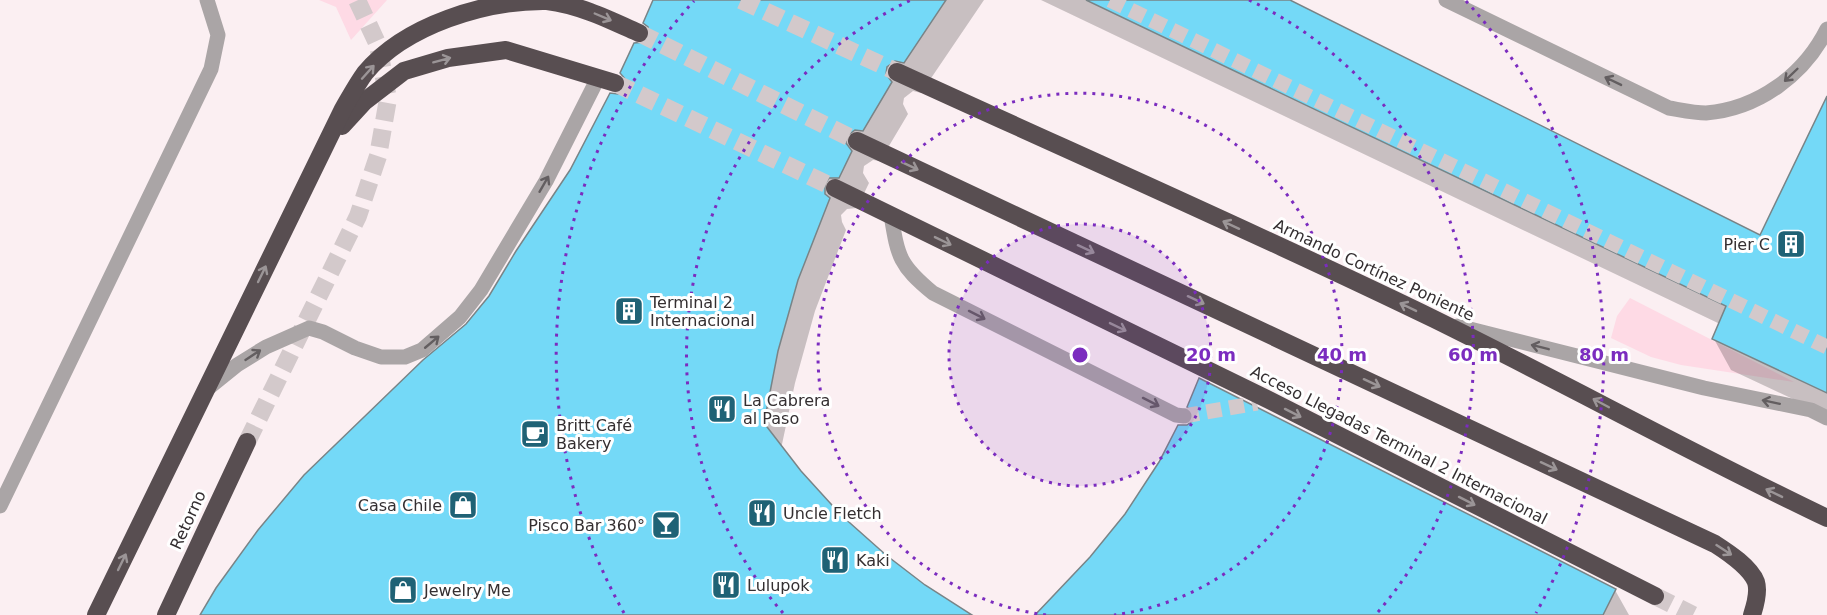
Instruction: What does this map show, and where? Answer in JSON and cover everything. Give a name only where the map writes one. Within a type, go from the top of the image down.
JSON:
[{"type":"highway","points":[[96,615],[343,109],[365,73],[404,38],[452,16],[505,1],[548,2],[584,9],[639,33]]},
{"type":"highway","points":[[328,140],[365,101],[404,71],[448,58],[506,50],[607,80]]},
{"type":"highway","name":"Armando Cortínez Poniente","points":[[897,72],[1435,320],[1556,379],[1827,518]]},
{"type":"highway","points":[[857,141],[1715,544],[1738,559],[1756,583],[1756,603],[1752,615]]},
{"type":"highway","name":"Acceso Llegadas Terminal 2 Internacional","points":[[835,188],[1655,596]]},
{"type":"highway","name":"Retorno","points":[[166,615],[247,442]]},
{"type":"lane","points":[[0,506],[211,69],[218,35],[207,0]]},
{"type":"lane","points":[[1446,0],[1669,108],[1706,113],[1749,104],[1789,79],[1820,44],[1827,29]]},
{"type":"lane","points":[[206,390],[266,347],[309,328],[381,357],[405,357],[422,350],[460,317],[481,290],[607,80]]},
{"type":"lane","points":[[891,215],[897,252],[911,275],[933,293],[1176,415],[1184,416]]},
{"type":"lane","points":[[1435,320],[1704,388],[1811,410],[1827,418]]},
{"type":"shaded area","points":[[319,0],[387,0],[351,40],[336,7]]},
{"type":"shaded area","points":[[1630,298],[1794,382],[1681,365],[1651,357],[1611,338],[1617,316]]},
{"type":"building","name":"Terminal 2 Internacional","points":[[653,0],[946,0],[904,63],[895,61],[887,67],[886,74],[892,82],[863,131],[855,130],[847,136],[846,143],[852,151],[839,178],[829,178],[825,184],[825,194],[830,198],[798,280],[778,351],[764,423],[801,471],[841,515],[886,555],[925,585],[972,615],[200,615],[216,588],[258,530],[304,475],[423,360],[466,324],[489,296],[570,170],[610,93],[618,94],[626,87],[626,80],[620,73],[634,43],[645,42],[649,37],[648,27],[643,23]]},
{"type":"building","points":[[1086,0],[1290,0],[1760,235],[1827,96],[1827,393],[1712,339],[1726,306]]},
{"type":"building","points":[[1199,378],[1616,589],[1603,615],[1035,615],[1090,557],[1125,514],[1159,462],[1178,425],[1187,425],[1192,421],[1193,413],[1187,407]]},
{"type":"tunnel","points":[[247,442],[358,216],[378,156],[388,99],[378,45],[357,0]]},
{"type":"tunnel","points":[[741,0],[897,72]]},
{"type":"tunnel","points":[[1110,0],[1827,347]]},
{"type":"tunnel","points":[[639,33],[857,141]]},
{"type":"tunnel","points":[[615,83],[835,188]]},
{"type":"tunnel","points":[[1184,416],[1257,403]]},
{"type":"tunnel","points":[[1655,596],[1693,615]]},
{"type":"place","name":"Pier C","points":[[1791,244]]},
{"type":"place","name":"Terminal 2 Internacional","points":[[629,311]]},
{"type":"place","name":"La Cabrera al Paso","points":[[722,409]]},
{"type":"place","name":"Britt Café Bakery","points":[[535,434]]},
{"type":"place","name":"Casa Chile","points":[[463,505]]},
{"type":"place","name":"Uncle Fletch","points":[[762,513]]},
{"type":"place","name":"Pisco Bar 360°","points":[[666,525]]},
{"type":"place","name":"Kaki","points":[[835,560]]},
{"type":"place","name":"Lulupok","points":[[726,585]]},
{"type":"place","name":"Jewelry Me","points":[[403,590]]}]
